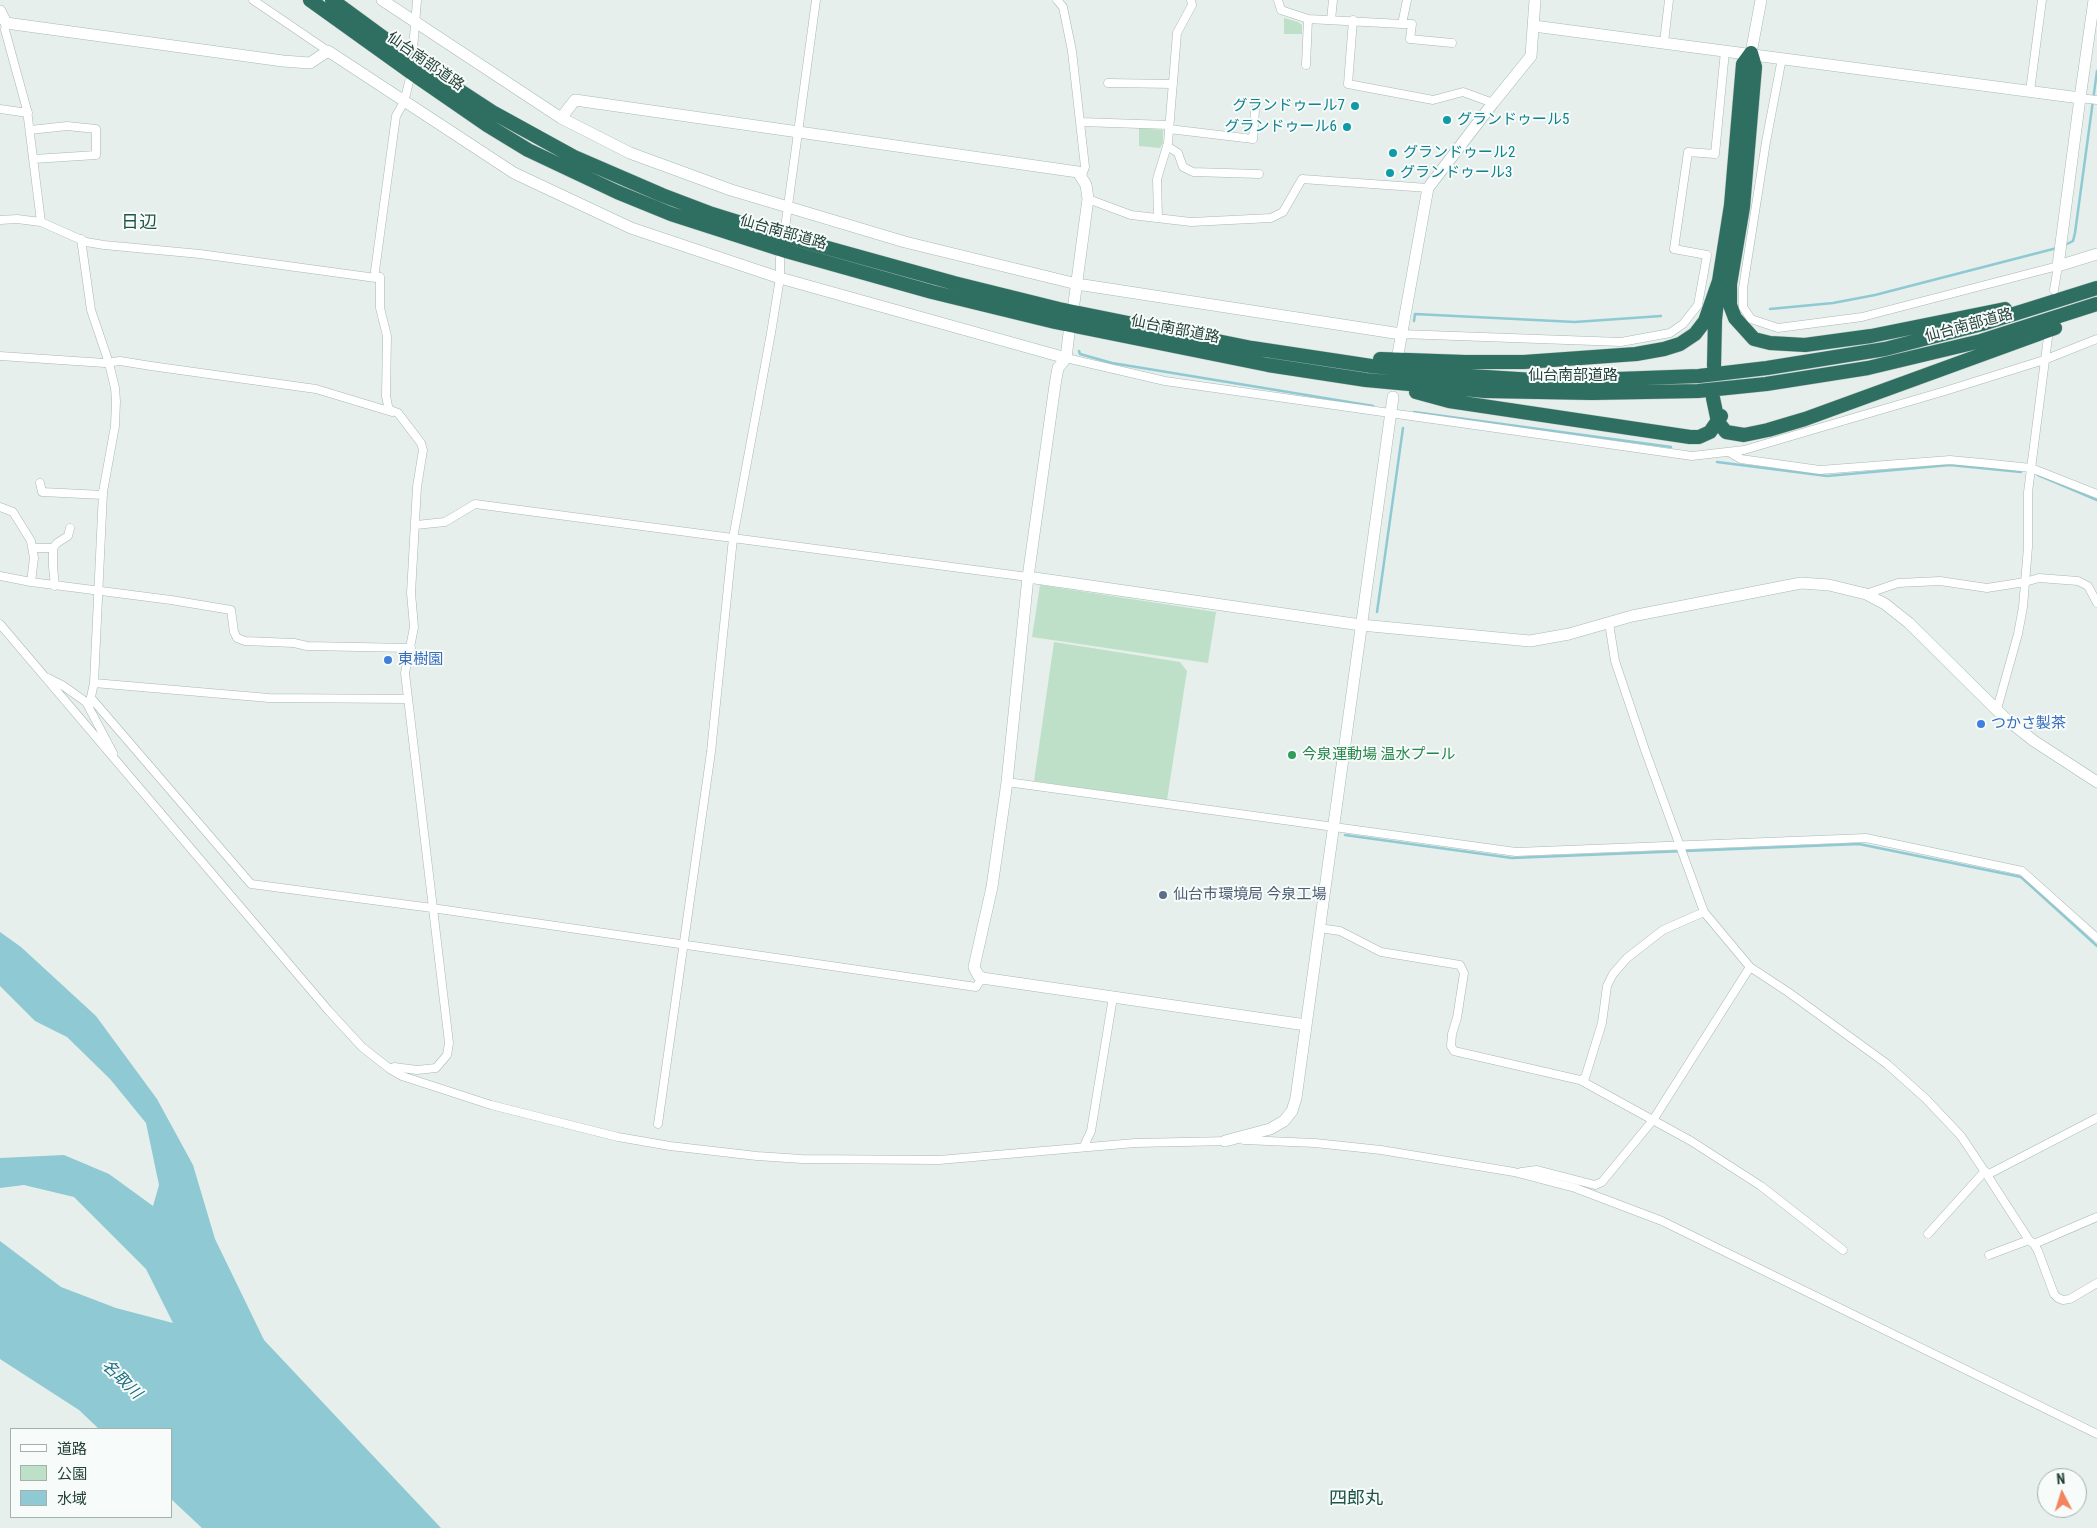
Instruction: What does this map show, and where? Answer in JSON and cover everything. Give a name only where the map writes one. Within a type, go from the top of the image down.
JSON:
[{"type":"highway","name":"仙台南部道路","points":[[310,0],[486,125],[528,150],[617,192],[671,214],[786,251],[932,292],[1036,317],[1268,365],[1366,380],[1467,390],[1534,393],[1698,390],[1766,384],[1821,376],[1929,354],[2025,328],[2097,304]]},
{"type":"highway","name":"仙台南部道路","points":[[332,0],[422,66],[494,113],[574,157],[662,195],[712,214],[954,283],[1060,309],[1252,348],[1371,366],[1454,375],[1534,380],[1654,378],[1767,368],[1885,349],[1982,324],[2097,288]]},
{"type":"highway","points":[[1718,367],[1716,320],[1724,282],[1743,64],[1751,53]]},
{"type":"highway","points":[[1252,348],[1399,360],[1465,362],[1524,362],[1636,354],[1680,344],[1695,334],[1705,321],[1724,282]]},
{"type":"highway","points":[[1724,282],[1735,318],[1754,339],[1805,345],[1871,336],[2072,296]]},
{"type":"highway","points":[[1718,398],[1718,422],[1726,432],[1744,435],[1768,430],[1805,419],[1988,353],[2097,311]]},
{"type":"highway","points":[[1366,380],[1449,401],[1668,434],[1700,436],[1710,432],[1718,422]]},
{"type":"street","points":[[253,0],[404,102],[514,173],[631,228],[780,278],[1066,358],[1165,382],[1692,456],[1744,450],[2044,360],[2097,339]]},
{"type":"street","points":[[382,0],[561,118],[630,153],[731,190],[905,242],[1076,284],[1401,334],[1620,342],[1670,333],[1683,324],[1698,305],[1707,255],[1674,250],[1688,152],[1715,154],[1725,51]]},
{"type":"street","points":[[413,49],[417,0]]},
{"type":"street","points":[[785,228],[816,0]]},
{"type":"street","points":[[1057,0],[1063,7],[1072,51],[1085,167],[1082,178]]},
{"type":"street","points":[[1158,218],[1157,179],[1167,146],[1177,33],[1192,5],[1191,0]]},
{"type":"street","points":[[1278,0],[1281,10],[1308,18],[1412,24],[1410,39],[1452,43]]},
{"type":"street","points":[[1331,20],[1333,0]]},
{"type":"street","points":[[1402,24],[1407,0]]},
{"type":"street","points":[[1398,354],[1428,188],[1492,103],[1531,56],[1535,0]]},
{"type":"street","points":[[1664,42],[1669,0]]},
{"type":"street","points":[[1751,53],[1762,0]]},
{"type":"street","points":[[2030,91],[2042,0]]},
{"type":"street","points":[[2054,290],[2084,98],[2094,0]]},
{"type":"street","points":[[0,11],[6,23],[5,30],[28,113],[40,222]]},
{"type":"street","points":[[1306,65],[1308,18]]},
{"type":"street","points":[[1353,20],[1348,84],[1433,100],[1463,92],[1492,103]]},
{"type":"street","points":[[6,23],[283,61],[310,63],[328,51]]},
{"type":"street","points":[[1534,26],[1751,53],[2097,100]]},
{"type":"street","points":[[1782,58],[1766,142],[1743,288],[1743,307],[1751,319],[1778,328],[1862,317],[2097,254]]},
{"type":"street","points":[[376,278],[376,258],[396,116],[404,102],[409,82]]},
{"type":"street","points":[[1108,83],[1173,84]]},
{"type":"street","points":[[561,118],[575,100],[1078,172],[1086,185],[1088,199],[1074,303]]},
{"type":"street","points":[[0,108],[28,113]]},
{"type":"street","points":[[1081,122],[1169,127],[1253,138],[1255,110]]},
{"type":"street","points":[[30,130],[68,126],[96,129],[96,155],[34,159]]},
{"type":"street","points":[[1167,146],[1178,153],[1183,167],[1193,172],[1259,174]]},
{"type":"street","points":[[1088,199],[1130,215],[1191,222],[1271,218],[1283,212],[1302,179],[1428,188]]},
{"type":"street","points":[[0,220],[17,219],[40,222],[81,239],[104,245],[200,254],[380,277],[380,308],[387,336],[386,396],[390,410],[398,413],[421,443],[423,450],[418,487],[411,593],[414,627],[411,648],[406,660],[405,673],[449,1043],[447,1056],[436,1068],[417,1070],[394,1067],[390,1069]]},
{"type":"street","points":[[81,239],[91,310],[109,363],[116,401],[115,426],[103,495],[94,683],[90,702],[115,760]]},
{"type":"street","points":[[658,1124],[711,752],[733,538],[780,278],[780,258]]},
{"type":"street","points":[[1069,333],[1066,358],[1058,368],[1056,377],[1028,577],[1007,782],[992,887],[978,940],[974,967],[982,978],[1306,1025]]},
{"type":"street","points":[[1997,709],[2018,634],[2025,582],[2031,468],[2048,337]]},
{"type":"street","points":[[0,356],[109,363],[128,362],[316,389],[398,413]]},
{"type":"street","points":[[1225,1141],[1270,1129],[1284,1121],[1292,1111],[1296,1098],[1322,928],[1333,826],[1393,397]]},
{"type":"street","points":[[1729,452],[1741,459],[1820,470],[1950,460],[2031,468],[2097,494]]},
{"type":"street","points":[[40,483],[42,492],[103,495]]},
{"type":"street","points":[[416,525],[445,522],[475,504],[1028,577],[1361,625],[1530,641],[1569,634],[1632,616],[1801,583],[1828,585],[1866,594],[1885,604],[1909,623],[2006,719],[2034,741],[2097,782]]},
{"type":"street","points":[[0,507],[13,512],[20,521],[34,548],[30,582]]},
{"type":"street","points":[[55,586],[54,548],[57,543],[68,536],[70,528]]},
{"type":"street","points":[[34,548],[54,548]]},
{"type":"street","points":[[0,576],[55,586],[171,600],[231,610],[234,632],[237,638],[245,641],[294,643],[307,646],[411,648]]},
{"type":"street","points":[[1866,594],[1898,582],[1925,580],[1987,588],[2039,578],[2078,580],[2088,586],[2097,603]]},
{"type":"street","points":[[1609,623],[1615,661],[1704,912],[1750,967],[1788,992],[1887,1064],[1961,1136],[2038,1251],[2054,1294],[2058,1298],[2063,1300],[2070,1299],[2097,1283]]},
{"type":"street","points":[[0,624],[328,1010],[362,1047],[402,1076],[547,1120],[618,1137],[670,1146],[784,1158],[876,1161],[978,1158],[1084,1146],[1271,1140],[1381,1150],[1518,1173],[1575,1188],[1662,1220],[2097,1434]]},
{"type":"street","points":[[46,677],[62,685],[86,702],[90,702],[252,884],[432,908],[976,987],[982,978]]},
{"type":"street","points":[[94,683],[269,698],[408,699]]},
{"type":"street","points":[[1007,782],[1516,852],[1682,850],[1866,838],[2022,871],[2097,937]]},
{"type":"street","points":[[1580,1080],[1585,1078],[1602,1023],[1607,986],[1613,974],[1627,958],[1663,930],[1704,912]]},
{"type":"street","points":[[1322,928],[1340,931],[1381,952],[1460,965],[1464,973],[1457,1018],[1452,1034],[1451,1046],[1454,1051],[1580,1080],[1691,1141],[1761,1186],[1843,1250]]},
{"type":"street","points":[[1518,1173],[1537,1170],[1598,1184],[1602,1182],[1653,1120],[1750,967]]},
{"type":"street","points":[[1084,1146],[1091,1131],[1113,997]]},
{"type":"street","points":[[1928,1234],[1986,1173],[2097,1118]]},
{"type":"street","points":[[1989,1254],[2031,1242],[2097,1217]]},
{"type":"green space","points":[[1284,18],[1302,25],[1302,34],[1284,34]]},
{"type":"green space","points":[[1139,128],[1163,130],[1163,143],[1160,148],[1139,146]]},
{"type":"green space","points":[[1040,585],[1216,612],[1208,663],[1032,637]]},
{"type":"green space","points":[[1054,642],[1180,662],[1187,671],[1167,800],[1034,781]]},
{"type":"water","name":"名取川","points":[[0,932],[21,947],[96,1016],[157,1099],[193,1165],[215,1239],[264,1340],[441,1528],[202,1528],[172,1500],[172,1428],[98,1428],[79,1410],[0,1359],[0,1241],[61,1287],[116,1308],[173,1323],[146,1269],[74,1197],[24,1185],[0,1188],[0,1158],[64,1155],[109,1174],[153,1206],[159,1185],[146,1123],[110,1079],[67,1037],[35,1021],[0,986]]},
{"type":"waterway","points":[[2065,245],[2073,241],[2075,233],[2097,71]]},
{"type":"waterway","points":[[1770,309],[1833,303],[1875,295],[2057,248]]},
{"type":"waterway","points":[[1414,321],[1415,314],[1575,322],[1661,316]]},
{"type":"waterway","points":[[1079,351],[1080,354],[1112,363],[1373,406]]},
{"type":"waterway","points":[[1414,412],[1671,447]]},
{"type":"waterway","points":[[1377,612],[1403,428]]},
{"type":"waterway","points":[[1717,462],[1827,476],[1950,465],[2021,472]]},
{"type":"waterway","points":[[2038,475],[2097,500]]},
{"type":"waterway","points":[[1345,835],[1512,858],[1859,844],[2021,877],[2097,946]]},
{"type":"place","name":"グランドゥール7","points":[[1355,106]]},
{"type":"place","name":"グランドゥール5","points":[[1447,120]]},
{"type":"place","name":"グランドゥール6","points":[[1347,127]]},
{"type":"place","name":"グランドゥール2","points":[[1393,153]]},
{"type":"place","name":"グランドゥール3","points":[[1390,173]]},
{"type":"place","name":"東樹園","points":[[388,660]]},
{"type":"place","name":"つかさ製茶","points":[[1981,724]]},
{"type":"place","name":"今泉運動場 温水プール","points":[[1292,755]]},
{"type":"place","name":"仙台市環境局 今泉工場","points":[[1163,895]]},
{"type":"district","name":"日辺","points":[[139,223]]},
{"type":"district","name":"四郎丸","points":[[1356,1499]]}]
